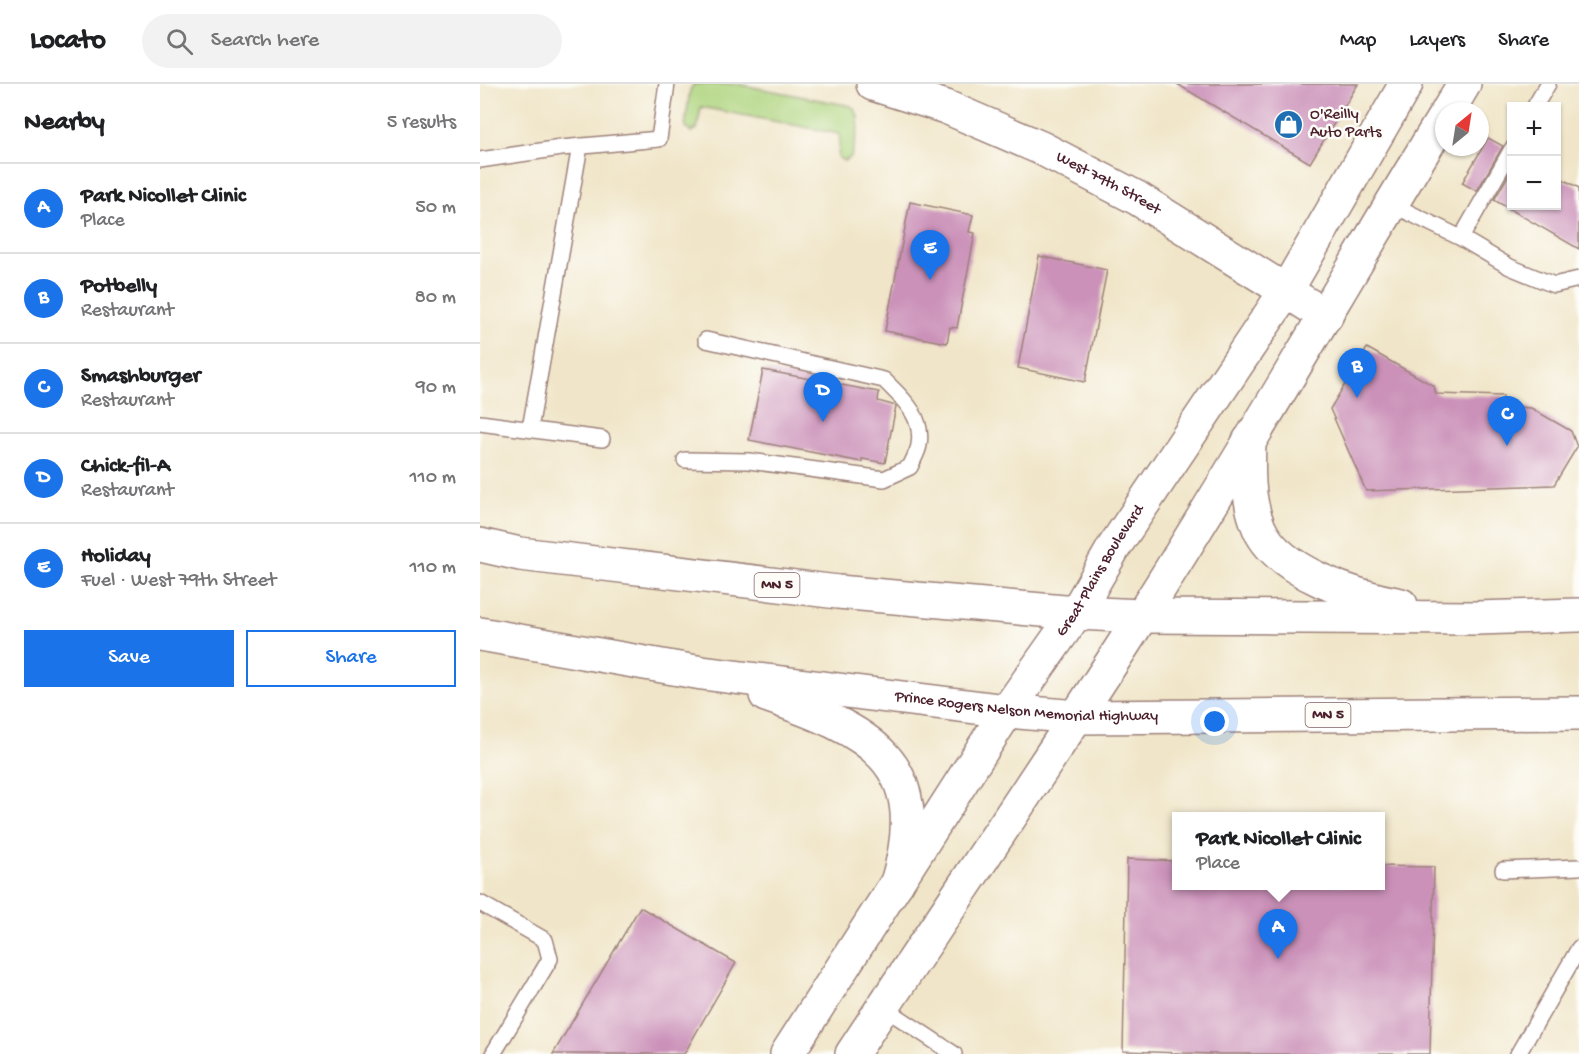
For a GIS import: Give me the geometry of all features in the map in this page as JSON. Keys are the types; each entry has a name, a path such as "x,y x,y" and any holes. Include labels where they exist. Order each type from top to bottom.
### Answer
{"main road":[{"name":"West 79th Street","path":"873,84 946,106 1041,148 1137,198 1326,316"},
{"name":"Great Plains Boulevard","path":"787,1054 1008,711 1076,613 1114,547 1286,291 1406,84"},
{"path":"1453,102 1464,84"},
{"path":"852,1054 1142,616 1326,316 1435,132"},
{"path":"1249,441 1249,491 1259,528 1265,539 1292,564 1310,576 1387,602 1477,618"},
{"name":"MN 5","path":"480,545 520,554 838,592 1076,613 1142,616 1477,618 1579,615"},
{"name":"Prince Rogers Nelson Memorial Highway","path":"480,634 702,673 1008,711 1077,717 1579,713"},
{"path":"702,673 822,715 857,733 876,748 890,764 899,780 905,799 908,823 907,842 897,884"}],"lane":[{"path":"480,160 580,146 659,139 667,84"},
{"path":"1537,102 1548,84"},
{"path":"530,429 580,146"},
{"path":"1461,238 1508,156"},
{"path":"1391,204 1461,238 1510,267 1554,285 1579,279"},
{"path":"685,460 749,461 884,478 910,467 919,444 917,416 884,380 706,340"},
{"path":"480,423 602,439"},
{"path":"1503,870 1579,867"},
{"path":"480,903 545,940 550,959 494,1054"},
{"path":"1518,1054 1579,948"},
{"path":"883,1008 954,1054"}],"green space":[{"path":"694,84 737,84 851,106 858,116 858,123 851,157 844,161 838,157 840,134 701,107 697,129 691,132 685,127 690,90"}],"building":[{"name":"O'Reilly Auto Parts","path":"1177,84 1358,84 1310,163"},
{"path":"1489,139 1503,146 1477,191 1462,183 1478,156 1489,156"},
{"path":"1507,178 1507,207 1494,200"},
{"path":"1561,178 1579,188 1579,249 1511,210 1561,210"},
{"path":"910,202 973,215 969,232 975,233 957,328 950,327 947,343 885,331"},
{"path":"1039,256 1107,270 1085,382 1018,368"},
{"path":"1367,348 1434,386 1436,394 1503,396 1502,406 1531,408 1571,431 1577,447 1554,485 1366,491 1330,409"},
{"path":"763,370 879,392 878,401 896,406 885,463 862,459 862,462 749,440"},
{"path":"1127,859 1172,861 1172,890 1385,890 1385,866 1434,867 1430,1054 1213,1054 1123,1051"},
{"path":"640,907 736,963 684,1054 553,1054"}],"place":[{"name":"O'Reilly Auto Parts","path":"1289,124"},
{"name":"Holiday","path":"930,280"},
{"name":"Potbelly","path":"1357,398"},
{"name":"Chick-fil-A","path":"823,422"},
{"name":"Smashburger","path":"1507,446"},
{"name":"Park Nicollet Clinic","path":"1278,959"}]}
